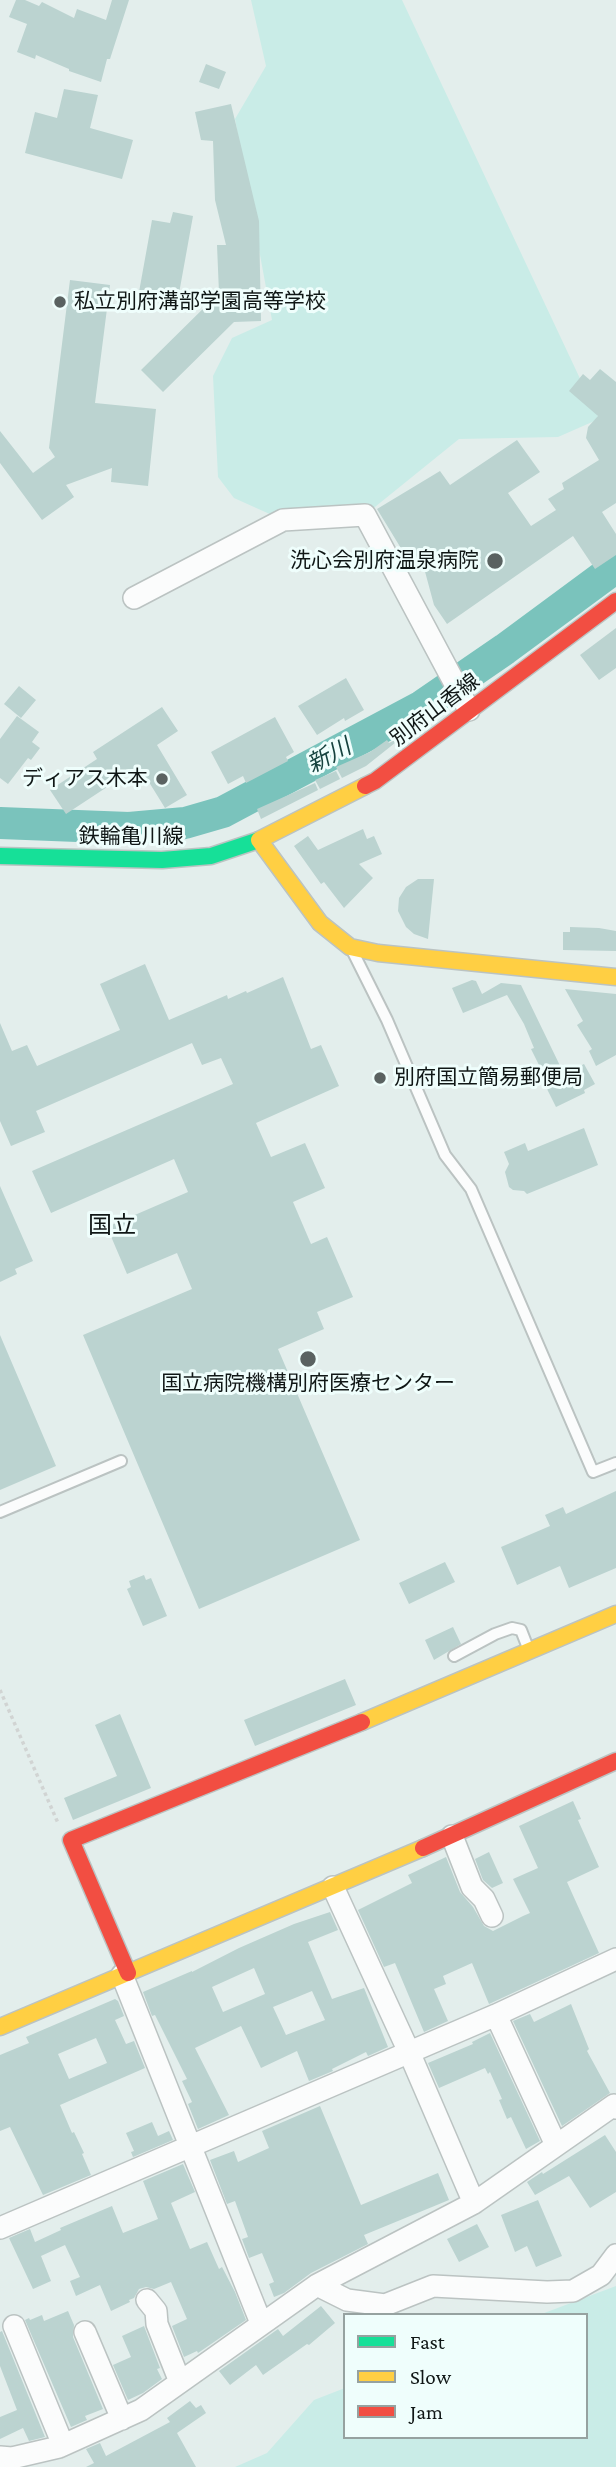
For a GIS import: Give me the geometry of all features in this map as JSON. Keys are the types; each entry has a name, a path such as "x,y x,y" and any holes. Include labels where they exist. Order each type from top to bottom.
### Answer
{"street":[{"path":"134,598 283,520 365,515 469,710"},
{"name":"別府山香線","path":"259,840 375,781 616,601"},
{"path":"259,840 320,923 350,947 378,953 616,977"},
{"name":"鉄輪亀川線","path":"0,856 162,860 211,856 259,840"},
{"path":"261,2323 71,1840 616,1614"},
{"path":"0,2027 452,1836 616,1761"},
{"path":"452,1836 472,1887 484,1899 492,1916"},
{"path":"333,1887 409,2052 474,2203"},
{"path":"0,2228 496,2015 616,1959"},
{"path":"496,2015 556,2145"},
{"path":"0,2457 12,2458 63,2445 141,2410 317,2285 474,2203 614,2105 616,2108"},
{"path":"317,2285 347,2300 385,2305 433,2286 573,2291 601,2275 616,2255"},
{"path":"147,2300 156,2311 157,2324 180,2382"},
{"path":"14,2326 63,2445"},
{"path":"85,2332 122,2419"}],"lane":[{"path":"350,947 387,1020 445,1155 471,1189 593,1472 616,1462"},
{"path":"0,1512 121,1461"},
{"path":"454,1657 495,1634 512,1628 521,1630 528,1651"}],"path":[{"path":"0,1690 63,1837 71,1840"}],"shaded area":[{"path":"251,0 402,0 599,419 558,437 459,439 365,515 283,520 234,498 218,477 213,376 232,338 272,320 235,119 266,66"},
{"path":"616,2286 616,2467 235,2467 267,2453 314,2400 343,2389 343,2439 588,2439 588,2313 544,2313"}],"building":[{"path":"16,0 25,0 39,6 42,2 74,18 77,9 106,20 112,0 129,0 101,82 69,71 36,55 35,59 17,52 27,24 9,17"},
{"path":"206,64 226,72 219,89 199,82"},
{"path":"64,89 98,95 90,128 133,140 122,179 25,153 35,112 57,118"},
{"path":"231,104 259,221 261,321 234,322 163,392 141,370 219,293 217,245 226,245 215,200 213,141 201,140 195,112"},
{"path":"173,212 193,216 178,299 139,292 152,220 170,223"},
{"path":"70,280 110,285 95,403 156,409 148,486 111,482 112,468 66,485 74,497 42,520 0,463 0,431 33,473 55,457 49,448"},
{"path":"600,369 616,382 616,503 602,512 616,534 616,555 595,569 573,536 447,624 434,605 420,553 410,563 377,509 440,471 450,485 517,440 540,472 508,493 531,526 556,510 548,499 564,489 562,483 599,460 586,438 588,427 598,416 569,391 583,374 590,380"},
{"path":"616,628 616,668 599,680 580,655"},
{"path":"346,678 364,710 345,721 344,718 317,735 298,706"},
{"path":"19,686 36,700 21,718 4,704"},
{"path":"162,707 178,731 157,745 187,795 165,808 139,766 66,814 50,790 97,759 93,752"},
{"path":"17,716 39,732 32,742 40,748 31,760 28,758 8,784 0,778 0,739"},
{"path":"275,717 294,752 286,757 288,761 246,783 243,776 228,784 211,752"},
{"path":"405,735 366,766 342,778 336,767 370,752 387,740 389,743"},
{"path":"336,771 340,779 320,789 315,780"},
{"path":"315,783 318,790 261,819 257,809"},
{"path":"363,829 367,839 374,836 382,854 359,864 373,878 344,908 324,882 321,884 294,846 308,836 318,850"},
{"path":"418,879 434,879 428,939 414,934 406,927 398,911 399,898 406,887"},
{"path":"570,927 616,931 616,951 563,950 563,932 570,932"},
{"path":"145,964 169,1020 227,995 228,999 246,991 247,993 283,977 311,1049 321,1045 339,1086 256,1123 271,1157 305,1143 325,1188 293,1202 311,1244 327,1237 353,1297 317,1312 324,1329 278,1349 360,1540 199,1609 83,1335 192,1289 177,1253 127,1274 107,1227 188,1192 174,1159 51,1213 32,1171 233,1084 221,1058 202,1065 192,1043 36,1111 45,1132 11,1146 0,1121 0,1023 12,1051 27,1045 37,1066 120,1030 100,984"},
{"path":"476,981 482,994 501,983 521,985 564,1074 584,1064 595,1084 584,1090 585,1093 556,1107 536,1067 539,1065 524,1024 507,995 463,1013 452,988"},
{"path":"565,989 616,994 616,1055 596,1066 589,1051 592,1049 577,1025 583,1021"},
{"path":"584,1128 598,1165 527,1194 509,1187 505,1172 509,1164 504,1152 525,1143 528,1151"},
{"path":"0,1186 33,1261 15,1269 17,1274 0,1282"},
{"path":"0,1335 56,1466 0,1490"},
{"path":"616,1491 616,1568 569,1588 560,1566 517,1585 501,1547 550,1526 545,1515 563,1507 566,1514"},
{"path":"445,1562 455,1582 409,1604 399,1583"},
{"path":"144,1575 146,1580 151,1578 167,1616 143,1626 127,1589 131,1587 129,1581"},
{"path":"453,1627 461,1644 434,1660 425,1640"},
{"path":"345,1679 356,1705 255,1746 244,1720"},
{"path":"120,1714 151,1788 73,1820 64,1798 117,1776 95,1725"},
{"path":"573,1801 581,1819 578,1820 599,1867 567,1882 599,1953 489,2004 472,1963 443,1976 446,1984 434,1989 448,2021 424,2032 395,1963 384,1967 358,1910 412,1883 408,1875 446,1857 460,1892 484,1926 493,1931 530,1913 513,1879 538,1868 519,1826"},
{"path":"489,1852 503,1883 492,1888 483,1880 475,1859"},
{"path":"330,1912 338,1930 308,1942 332,1999 364,1988 388,2047 368,2056 366,2052 309,2081 297,2051 261,2068 241,2026 195,2048 229,2115 198,2129 188,2104 192,2102 182,2081 187,2079 155,2015 152,2016 143,1992 294,1924","holes":["254,1968 265,1994 223,2012 212,1987","312,1991 325,2020 286,2035 273,2007"]},
{"path":"115,1999 124,2016 115,2020 126,2044 134,2041 145,2068 60,2105 84,2153 82,2154 91,2175 43,2195 10,2127 0,2131 0,2055 29,2043 26,2037","holes":["96,2038 107,2063 69,2079 58,2054"]},
{"path":"571,2004 589,2049 587,2051 610,2093 562,2126 513,2021 530,2014 534,2022"},
{"path":"490,2033 540,2141 526,2149 511,2117 507,2119 499,2100 502,2099 490,2072 488,2074 485,2068 439,2088 428,2063 473,2044 472,2042"},
{"path":"320,2106 361,2205 438,2173 449,2200 364,2235 368,2244 311,2273 274,2297 269,2284 274,2282 262,2253 249,2258 242,2239 248,2237 235,2201 227,2204 210,2160 234,2151 238,2162 269,2148 262,2131"},
{"path":"152,2122 158,2136 169,2131 173,2140 133,2157 131,2152 134,2151 126,2133"},
{"path":"605,2135 616,2152 616,2192 590,2208 569,2176 535,2195 527,2182"},
{"path":"183,2164 195,2192 171,2203 190,2249 207,2242 219,2269 222,2267 235,2292 246,2320 198,2353 197,2351 184,2357 172,2326 187,2319 171,2282 154,2289 139,2289 130,2302 111,2311 100,2285 76,2296 70,2281 80,2277 65,2245 41,2256 51,2281 33,2289 9,2238 30,2229 35,2242 112,2206 123,2233 158,2219 143,2181"},
{"path":"538,2200 562,2256 536,2267 527,2246 515,2252 501,2215"},
{"path":"477,2224 489,2247 459,2262 447,2239"},
{"path":"321,2306 335,2323 309,2345 263,2375 256,2365 230,2385 219,2371 278,2329 283,2336"},
{"path":"68,2311 74,2325 73,2337 103,2409 85,2416 87,2420 71,2427 25,2320 42,2315 44,2321"},
{"path":"144,2326 162,2379 128,2400 113,2365 131,2357 122,2336"},
{"path":"2,2331 45,2437 29,2441 23,2428 0,2439 0,2417 17,2410 0,2366"},
{"path":"190,2401 196,2408 201,2405 206,2413 177,2433 196,2467 86,2467 94,2463 86,2449 100,2443 106,2456 170,2422 167,2418"}],"waterway":[{"name":"新川","path":"0,823 129,828 185,823 223,812 422,706 616,567"}],"traffic: fast":[{"path":"0,856 162,860 211,856 259,840"}],"traffic: slow":[{"path":"365,786 259,840 320,923 350,947 378,953 616,977"},
{"path":"362,1722 616,1614"},
{"path":"0,2027 423,1848"}],"traffic: jam":[{"path":"365,786 616,601"},
{"path":"128,1973 71,1840 362,1722"},
{"path":"423,1848 616,1761"}],"place":[{"name":"私立別府溝部学園高等学校","path":"60,302"},
{"name":"洗心会別府温泉病院","path":"495,561"},
{"name":"ディアス木本","path":"162,779"},
{"name":"別府国立簡易郵便局","path":"380,1078"},
{"name":"国立病院機構別府医療センター","path":"308,1359"}],"district":[{"name":"国立","path":"112,1226"}]}
